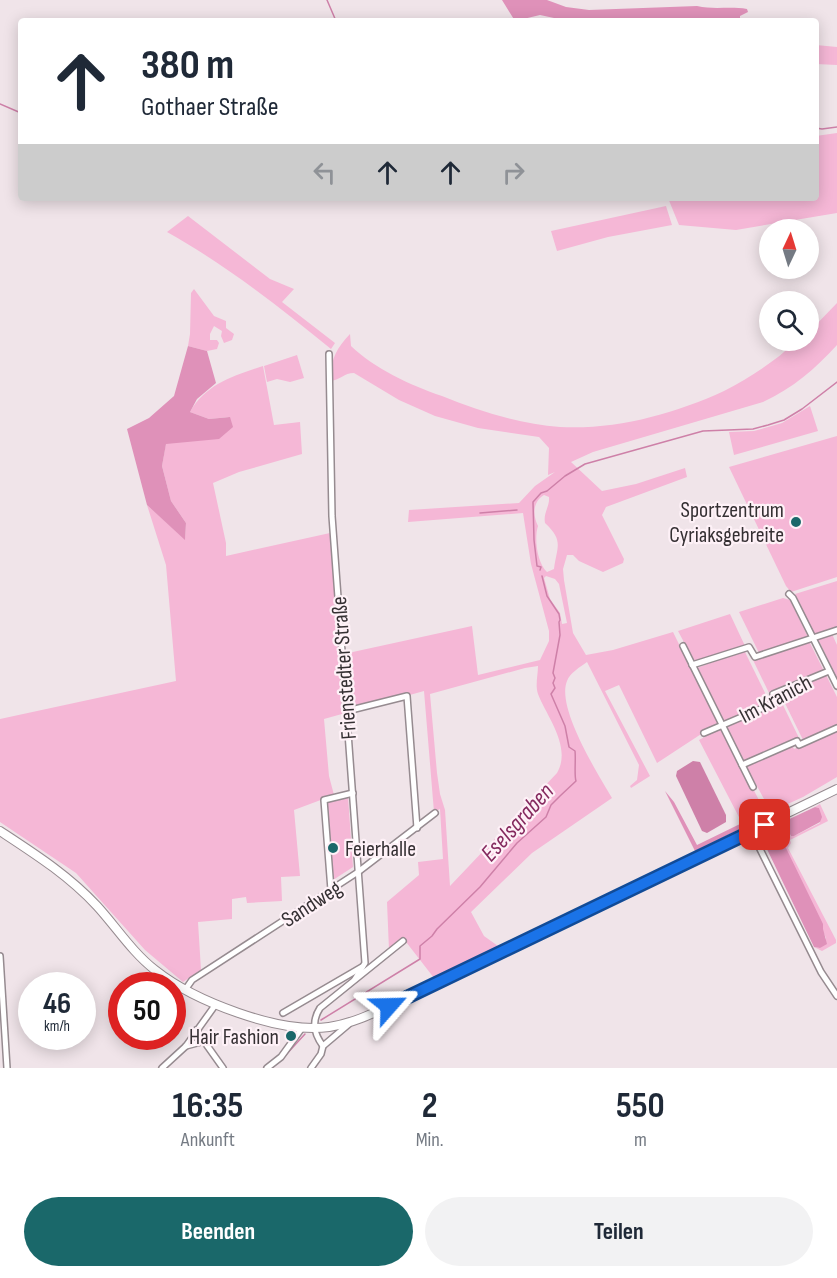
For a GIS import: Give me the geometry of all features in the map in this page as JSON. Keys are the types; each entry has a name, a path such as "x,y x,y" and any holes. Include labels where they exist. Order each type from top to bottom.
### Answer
{"main road":[{"path":"186,990 216,1004 271,1023 314,1028 352,1022 417,993 837,789"},
{"path":"0,831 53,866 98,907 129,947 157,972"}],"street":[{"name":"Frienstedter Straße","path":"329,354 332,516 365,965"},
{"path":"789,594 837,686"},
{"path":"692,665 749,647 755,657 837,630"},
{"path":"683,646 753,787"},
{"name":"Im Kranich","path":"721,725 777,702 773,694 830,671"},
{"path":"346,711 406,696 417,828"},
{"path":"704,733 721,725"},
{"path":"742,765 797,741 799,745 837,728"},
{"path":"331,890 324,800 353,793"},
{"name":"Sandweg","path":"186,989 192,980 358,872 435,813"},
{"path":"752,831 822,972 837,996"},
{"path":"323,1046 314,1034 315,1019 320,1008 403,941"},
{"path":"0,956 7,1068"},
{"path":"355,979 365,965"},
{"path":"283,1013 365,965"},
{"path":"186,1046 216,1004"},
{"path":"312,1068 323,1046 352,1022"},
{"path":"267,1068 281,1057 302,1028"},
{"path":"196,1030 223,1068"},
{"path":"186,1046 205,1041"},
{"path":"162,1068 182,1050"}],"shaded area":[{"path":"502,0 547,0 566,7 589,10 697,6 741,8 747,9 748,12 740,18 554,18 540,15 513,18"},
{"path":"819,45 837,47 837,65 819,64"},
{"path":"837,133 837,213 801,219 759,219 759,226 736,230 679,225 669,201 819,201 819,136"},
{"path":"666,206 672,225 608,237 557,251 551,231"},
{"path":"188,216 270,279 294,289 282,302 335,343 331,349 231,272 167,232"},
{"path":"194,289 214,316 226,321 226,328 234,334 232,340 224,343 221,336 222,331 214,326 210,340 217,340 219,343 217,349 207,351 188,346 191,293"},
{"path":"837,303 837,345 812,370 784,391 763,402 593,452 571,462 602,491 636,484 685,468 687,477 606,507 602,515 624,559 623,563 603,572 579,561 573,555 567,555 563,569 564,580 573,633 586,655 613,650 673,632 718,723 657,763 619,685 605,691 650,776 631,788 630,786 637,780 639,765 587,662 568,678 565,693 573,724 612,798 532,853 471,912 484,936 498,946 434,978 403,938 389,950 387,902 419,875 418,862 443,859 440,809 434,812 424,691 324,719 329,776 334,795 294,810 300,876 281,877 282,901 247,903 246,897 232,899 232,919 198,922 201,970 186,980 186,972 171,972 145,950 76,873 0,822 0,719 176,681 166,565 147,505 185,539 186,523 171,501 162,466 166,443 188,441 229,417 209,419 190,412 204,394 221,382 263,366 274,425 300,422 302,454 239,472 213,483 226,543 226,556 330,533 339,655 472,626 478,675 540,660 549,641 549,631 531,564 523,513 408,522 409,510 519,503 535,486 555,472 548,475 549,448 539,437 478,428 435,416 399,400 354,373 331,381 333,361 338,350 350,334 351,346 394,376 470,407 530,423 560,427 602,426 644,419 705,399 745,380 785,351 819,351 819,322","holes":["544,495 549,497 545,523 555,535 558,544 554,569 547,572 537,550 538,526 535,514 537,501","546,576 555,579 559,584 567,623 562,624 560,613 550,599 544,578","538,666 537,691 557,732 562,753 561,763 557,773 450,886 445,810 437,773 430,694"]},
{"path":"188,346 207,351 216,383 197,399 190,412 209,419 230,417 233,427 219,439 166,444 162,466 171,501 186,523 185,540 147,505 127,429 149,418 174,396"},
{"path":"297,355 304,378 290,382 277,379 267,382 264,366"},
{"path":"810,406 818,431 734,455 729,432 754,431 782,423"},
{"name":"Sportzentrum Cyriaksgebreite","path":"837,436 837,577 791,592 786,586 729,467"},
{"path":"837,581 837,627 815,635 795,594"},
{"path":"783,598 790,600 808,637 759,653 739,612"},
{"path":"730,614 745,646 695,663 678,631"},
{"path":"832,634 837,645 837,678 818,639"},
{"path":"809,641 824,671 769,693 753,660"},
{"path":"744,650 770,703 723,721 697,668"},
{"path":"826,675 837,697 837,725 803,740 780,693"},
{"path":"782,703 799,738 744,761 727,727 728,724"},
{"path":"721,728 760,802 764,799 746,766 792,745 794,749 837,730 837,777 803,797 746,823 741,821 699,740"},
{"path":"693,761 700,762 726,815 726,822 707,833 702,831 676,776 677,771"},
{"path":"665,791 674,802 697,845 740,824 742,828 695,851"},
{"path":"348,797 353,867 333,880 326,802"},
{"path":"820,804 828,821 790,840 788,848 836,940 836,943 822,951 814,947 820,948 826,938 780,841 773,837 765,841 767,832 783,822 791,836 820,823 819,808 815,807"},
{"path":"815,807 819,808 822,817 820,822 791,836 783,822"},
{"path":"773,837 782,842 786,848 823,924 827,944 820,948 814,947 765,845 765,841"}],"waterway":[{"path":"327,0 335,18"},
{"path":"0,104 18,112"},
{"path":"819,128 837,127"},
{"name":"Eselsgraben","path":"540,570 541,567 537,566 534,540 533,502 541,493 547,491 565,476 585,464 703,431 753,429 784,420 837,382"},
{"path":"480,513 517,510"},
{"name":"Eselsgraben","path":"321,1020 420,959 420,946 480,887 517,843 546,817 551,805 576,781 575,751 569,747 565,726 551,694 555,688 553,673 560,635 560,620 559,614 547,596 542,576"},
{"name":"Eselsgraben","path":"283,1058 305,1034"}],"place":[{"name":"Sportzentrum Cyriaksgebreite","path":"796,522"},
{"name":"Feierhalle","path":"333,848"},
{"name":"Hair Fashion","path":"291,1036"}],"route":[{"path":"389,1006 765,825"}]}
